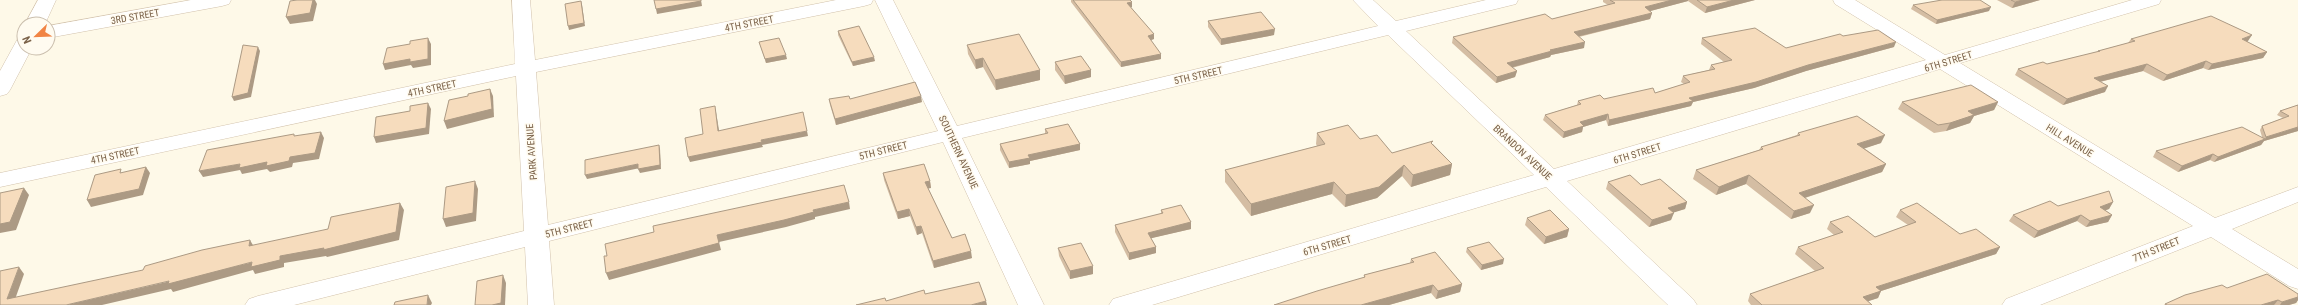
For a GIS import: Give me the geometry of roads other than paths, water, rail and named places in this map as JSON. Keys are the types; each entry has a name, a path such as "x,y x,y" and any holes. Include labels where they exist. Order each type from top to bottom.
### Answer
{"street":[{"path":"38,16 47,0"},
{"name":"3RD STREET","path":"56,31 222,0"},
{"name":"PARK AVENUE","path":"521,0 541,305"},
{"name":"4TH STREET","path":"0,180 526,68 864,0"},
{"name":"SOUTHERN AVENUE","path":"884,0 950,134 1031,305"},
{"name":"BRANDON AVENUE","path":"1362,0 1684,305"},
{"name":"5TH STREET","path":"258,305 950,134 1509,0"},
{"name":"HILL AVENUE","path":"1842,0 2298,280"},
{"name":"6TH STREET","path":"1122,305 2152,0"},
{"path":"0,90 18,56"},
{"name":"7TH STREET","path":"2014,305 2298,194"}]}
